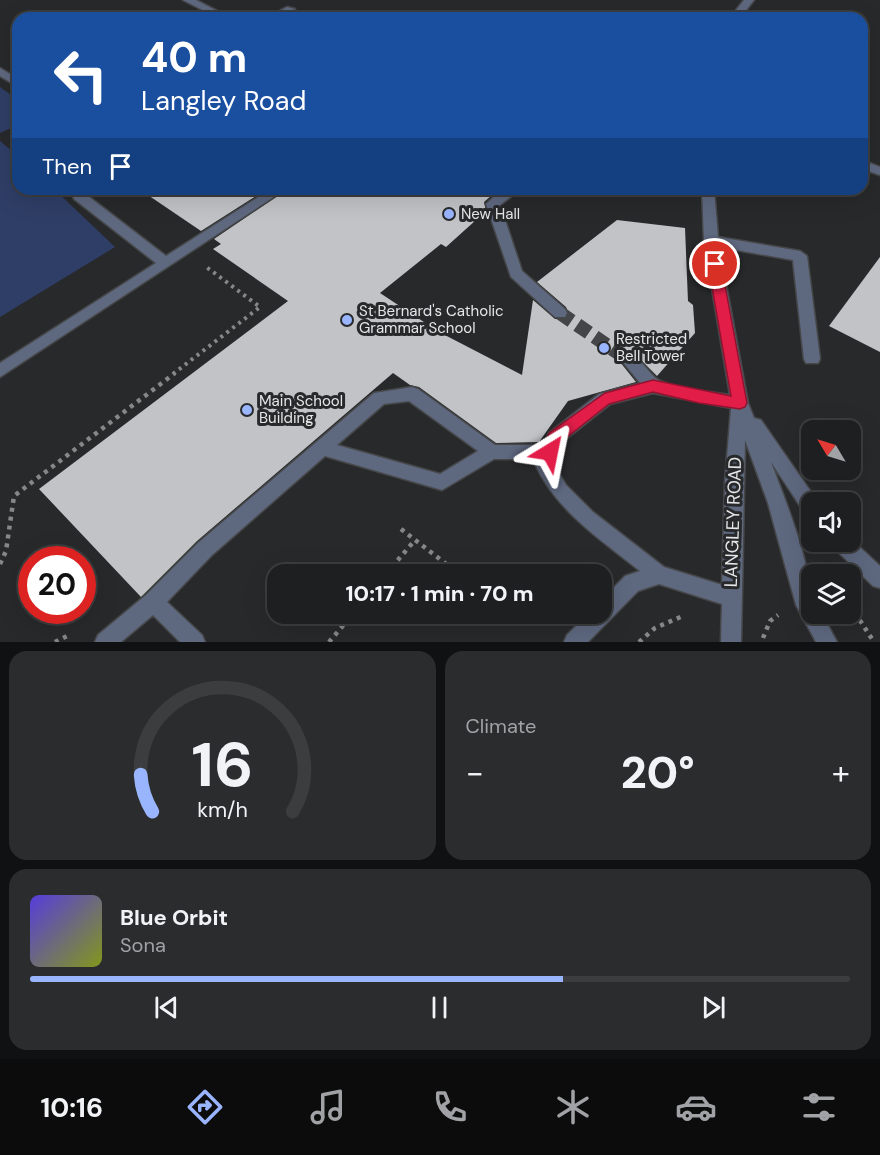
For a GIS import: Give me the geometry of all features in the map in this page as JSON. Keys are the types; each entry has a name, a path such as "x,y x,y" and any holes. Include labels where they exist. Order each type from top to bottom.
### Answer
{"street":[{"path":"188,0 213,12"},
{"path":"740,12 749,0"},
{"path":"284,12 290,9"},
{"path":"79,195 166,263"},
{"path":"0,371 271,195"},
{"path":"502,195 493,204 516,273 560,313"},
{"name":"LANGLEY ROAD","path":"708,195 711,241 740,403 780,513 806,605 827,642"},
{"path":"711,241 800,256 812,359"},
{"path":"630,361 653,386"},
{"path":"730,597 659,574 609,537 560,491 545,466 555,438 605,399 653,386 699,397 740,403"},
{"path":"105,642 153,602 205,549 380,398 412,394 492,452"},
{"name":"LANGLEY ROAD","path":"740,403 801,493"},
{"name":"LANGLEY ROAD","path":"731,642 730,597 740,403"},
{"path":"321,448 442,482 492,452 550,452"},
{"path":"852,552 880,579"},
{"path":"574,642 632,583 659,574"},
{"path":"153,602 195,642"}],"path":[{"path":"0,564 6,551 14,496 260,307 185,251"},
{"path":"401,529 446,564"},
{"path":"395,564 415,540"},
{"path":"639,642 661,625 730,597"},
{"path":"861,622 874,642"},
{"path":"329,642 344,624"},
{"path":"55,642 69,635"}],"shaded area":[{"path":"0,87 12,96 12,128 0,133"},
{"path":"0,141 12,151 12,195 60,195 115,247 0,317"}],"building":[{"path":"148,195 258,195 201,231"},
{"name":"Main School Building","path":"279,195 492,195 484,202 486,211 446,247 441,244 380,293 439,332 522,375 533,300 555,319 565,319 569,314 566,307 537,282 617,220 685,228 688,301 693,305 695,333 657,376 639,358 624,355 620,362 636,382 568,401 539,442 496,443 419,387 410,385 393,373 197,541 141,597 96,549 96,546 93,546 39,489 288,301 213,249 221,244 214,239"},
{"path":"880,257 880,352 829,326"}],"tunnel":[{"path":"560,313 630,361"}],"place":[{"name":"New Hall","path":"449,214"},
{"name":"St Bernard's Catholic Grammar School","path":"347,320"},
{"name":"Restricted Bell Tower","path":"604,348"},
{"name":"Main School Building","path":"247,410"}],"route":[{"path":"550,452 555,438 605,399 653,386 699,397 740,403 715,264"}]}
